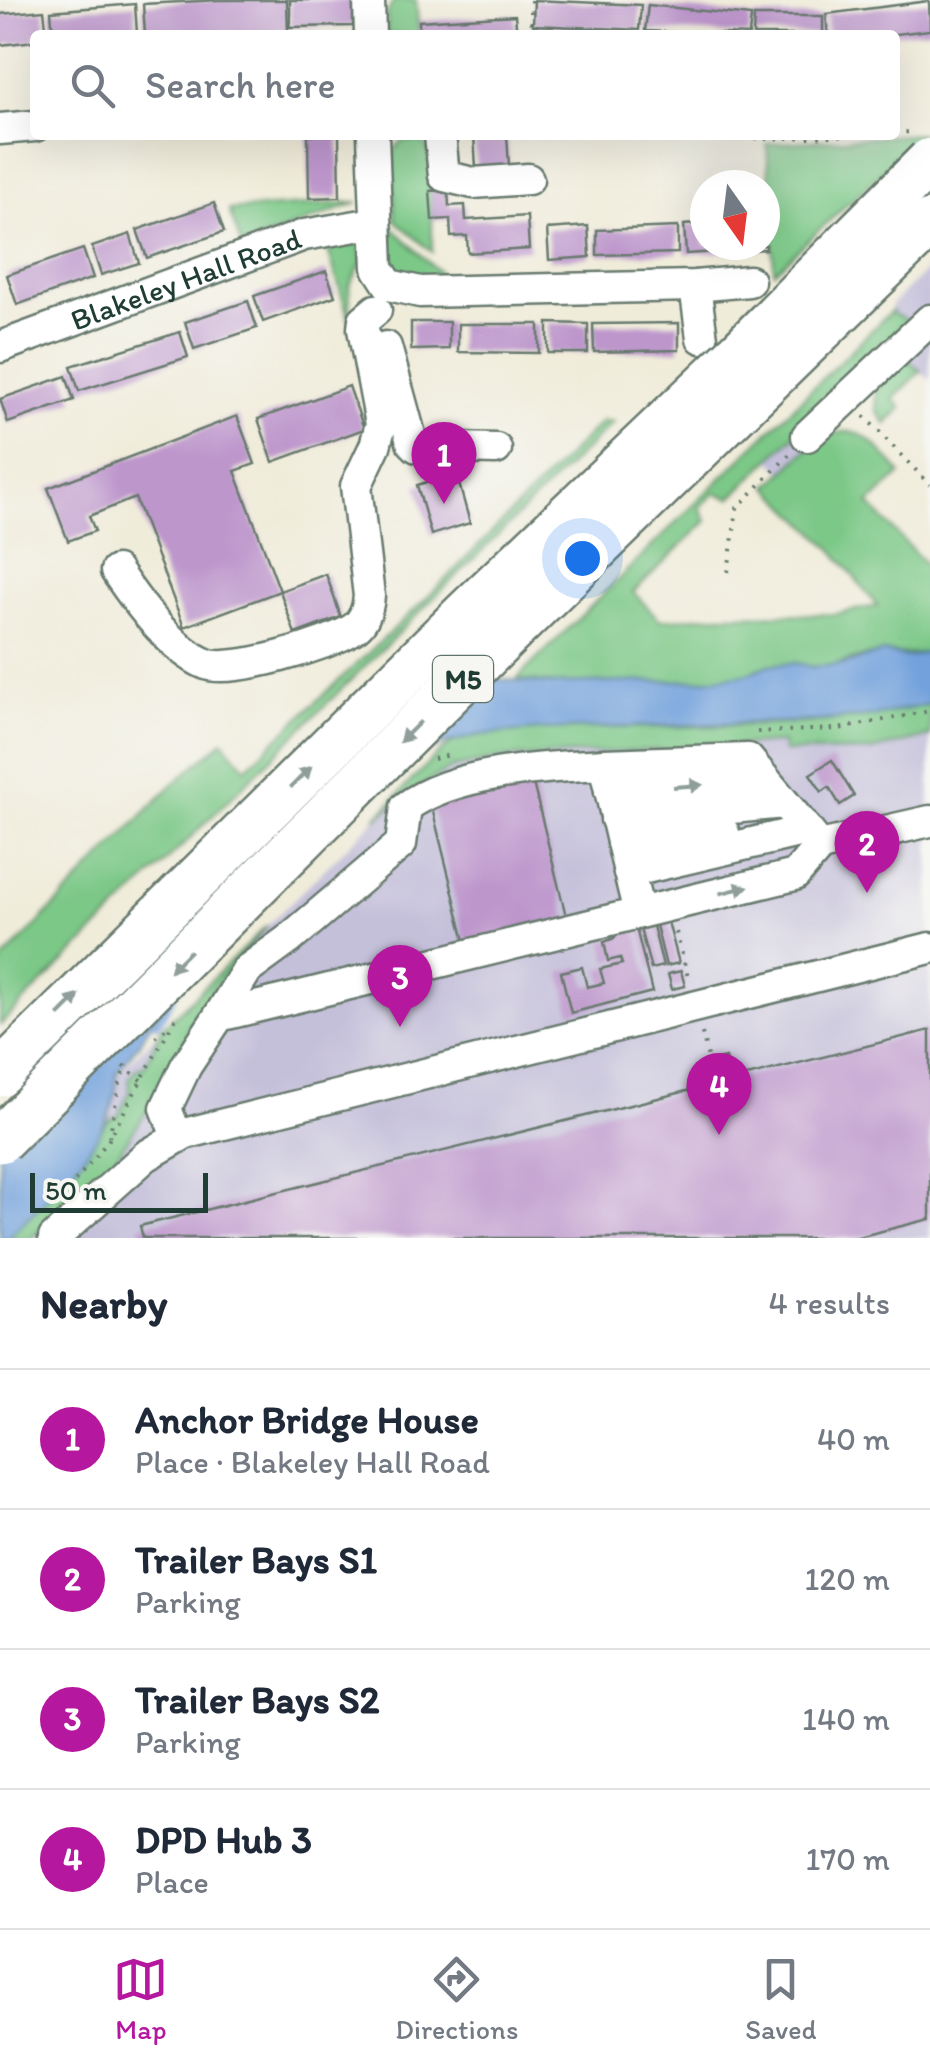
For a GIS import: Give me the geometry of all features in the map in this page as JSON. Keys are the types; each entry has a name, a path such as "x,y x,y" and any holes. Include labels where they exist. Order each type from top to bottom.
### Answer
{"highway":[{"name":"M5","path":"0,1074 465,614 741,351 930,161"},
{"name":"M5","path":"0,1140 930,223"}],"street":[{"path":"369,0 370,30"},
{"path":"0,128 30,126"},
{"path":"374,140 378,268 388,285 420,292 696,286 749,281"},
{"path":"440,140 444,176 473,183 528,179"},
{"path":"490,628 930,198"},
{"name":"Blakeley Hall Road","path":"0,347 304,235 374,223"},
{"path":"384,278 375,298 376,310 412,442 417,447 496,449"},
{"path":"696,286 702,338"},
{"path":"116,570 182,650 206,664 223,668 274,658 356,628 368,610 369,596 356,486 382,424 363,329 364,320 376,310"},
{"path":"807,436 930,320"},
{"path":"177,1137 166,1108 186,1066 247,970 400,844 406,807 426,792 532,767 622,842 795,876 796,817 748,759 622,842 219,1016"},
{"path":"622,842 796,817"},
{"path":"622,842 796,817 930,820"},
{"path":"54,1238 146,1156 177,1137 930,948"}],"path":[{"path":"531,0 531,30"},
{"path":"847,398 930,485"},
{"path":"728,572 736,508 807,436"},
{"path":"746,732 838,729 930,711"},
{"path":"430,760 464,751"},
{"path":"73,1183 108,1141 181,1007"},
{"path":"700,1024 709,1062"},
{"path":"108,1141 120,1093 120,1076 129,1063"}],"shaded area":[{"path":"930,267 930,380 906,358 784,473 756,444 892,310 892,304"},
{"path":"930,682 930,1238 0,1238 0,1189 492,704"}],"green space":[{"path":"394,0 416,0 419,30 387,30 387,14"},
{"path":"923,134 774,272 773,260 780,260 780,170 768,170 767,144 900,140 900,135"},
{"path":"420,140 428,147 432,172 432,252 395,220 392,152 402,141"},
{"path":"358,202 242,247 229,210"},
{"path":"389,224 445,278 422,281 400,274 390,256"},
{"path":"354,241 361,246 363,260 349,287 351,325 328,250"},
{"path":"892,310 908,321 731,498 715,493 700,507 707,521 633,592 660,620 718,615 836,614 877,606 834,551 768,486 814,445 840,432 854,432 868,439 901,474 869,504 930,569 930,651 876,654 826,666 777,664 742,675 659,684 569,684 517,679"},
{"path":"906,358 921,371 893,399 902,408 886,424 877,411 875,387"},
{"path":"602,421 613,422 0,1025 0,963 172,785 223,741 246,768 429,596"},
{"path":"930,704 930,736 871,751 784,752 782,743 501,758 449,769 375,819 442,751 464,738 482,734 811,722"},
{"path":"267,926 214,988 147,1111 105,1173 31,1238 7,1238 62,1181 106,1124 118,1116 130,1092 129,1079 138,1067 144,1067 162,1028"}],"water":[{"path":"930,651 930,704 875,716 816,721 480,735 444,744 390,769 173,987 116,1073 115,1095 95,1141 41,1205 7,1238 0,1238 0,1141 145,968 175,897 272,791 471,676 550,684 701,680 746,674 769,665 796,663 813,667 844,664 883,652 908,657"}],"building":[{"path":"287,0 288,30 145,30 143,4"},
{"path":"290,0 353,0 353,26 290,27"},
{"path":"534,0 641,5 639,30 533,25"},
{"path":"929,1 930,30 900,33 900,30 828,30 826,14"},
{"path":"135,4 137,30 53,30 51,11"},
{"path":"648,5 751,16 750,30 645,30"},
{"path":"44,10 46,30 30,30 30,42 0,45 0,14"},
{"path":"515,15 516,30 419,30 419,21"},
{"path":"754,16 823,16 823,30 753,30"},
{"path":"308,140 339,140 340,197 309,198"},
{"path":"474,140 507,140 509,166 476,168"},
{"path":"448,190 449,206 465,205 466,220 527,216 529,249 468,253 467,236 451,237 450,219 432,220 430,191"},
{"path":"214,203 224,232 147,258 137,230"},
{"path":"690,224 690,254 686,254 684,225"},
{"path":"588,226 590,257 549,260 547,229"},
{"path":"678,227 678,253 597,255 597,230"},
{"path":"130,234 139,263 101,275 92,247"},
{"path":"83,249 93,278 17,305 7,275"},
{"path":"326,271 335,296 263,322 254,296"},
{"path":"248,301 257,328 194,349 185,322"},
{"path":"411,322 449,322 449,349 411,350"},
{"path":"548,323 588,324 588,353 548,353"},
{"path":"679,323 679,350 594,352 593,324"},
{"path":"458,324 539,324 539,353 458,352"},
{"path":"180,332 188,357 79,391 71,366"},
{"path":"66,376 74,400 8,423 0,399"},
{"path":"349,386 364,429 273,462 258,419"},
{"path":"237,416 255,464 235,471 280,591 184,627 135,498 89,516 95,531 68,541 48,488"},
{"path":"456,473 470,523 431,535 417,485"},
{"path":"326,574 341,617 295,634 280,591"},
{"path":"832,760 854,796 840,805 829,787 822,792 810,774"},
{"path":"532,779 567,920 466,945 431,804"},
{"path":"668,922 679,963 666,966 656,925"},
{"path":"653,926 663,966 651,969 640,929"},
{"path":"636,928 652,992 571,1013 561,972 582,967 587,987 604,983 600,969 622,964 620,958 608,961 604,942 615,938 614,933"},
{"path":"681,971 685,986 672,989 668,974"},
{"path":"930,1030 930,1219 854,1238 143,1238 140,1226 711,1085 705,1063 725,1058 731,1080"}],"waterway":[{"path":"157,1023 172,997"}],"place":[{"name":"Anchor Bridge House","path":"444,504"},
{"name":"Trailer Bays S1","path":"867,893"},
{"name":"Trailer Bays S2","path":"400,1027"},
{"name":"DPD Hub 3","path":"719,1135"}]}
